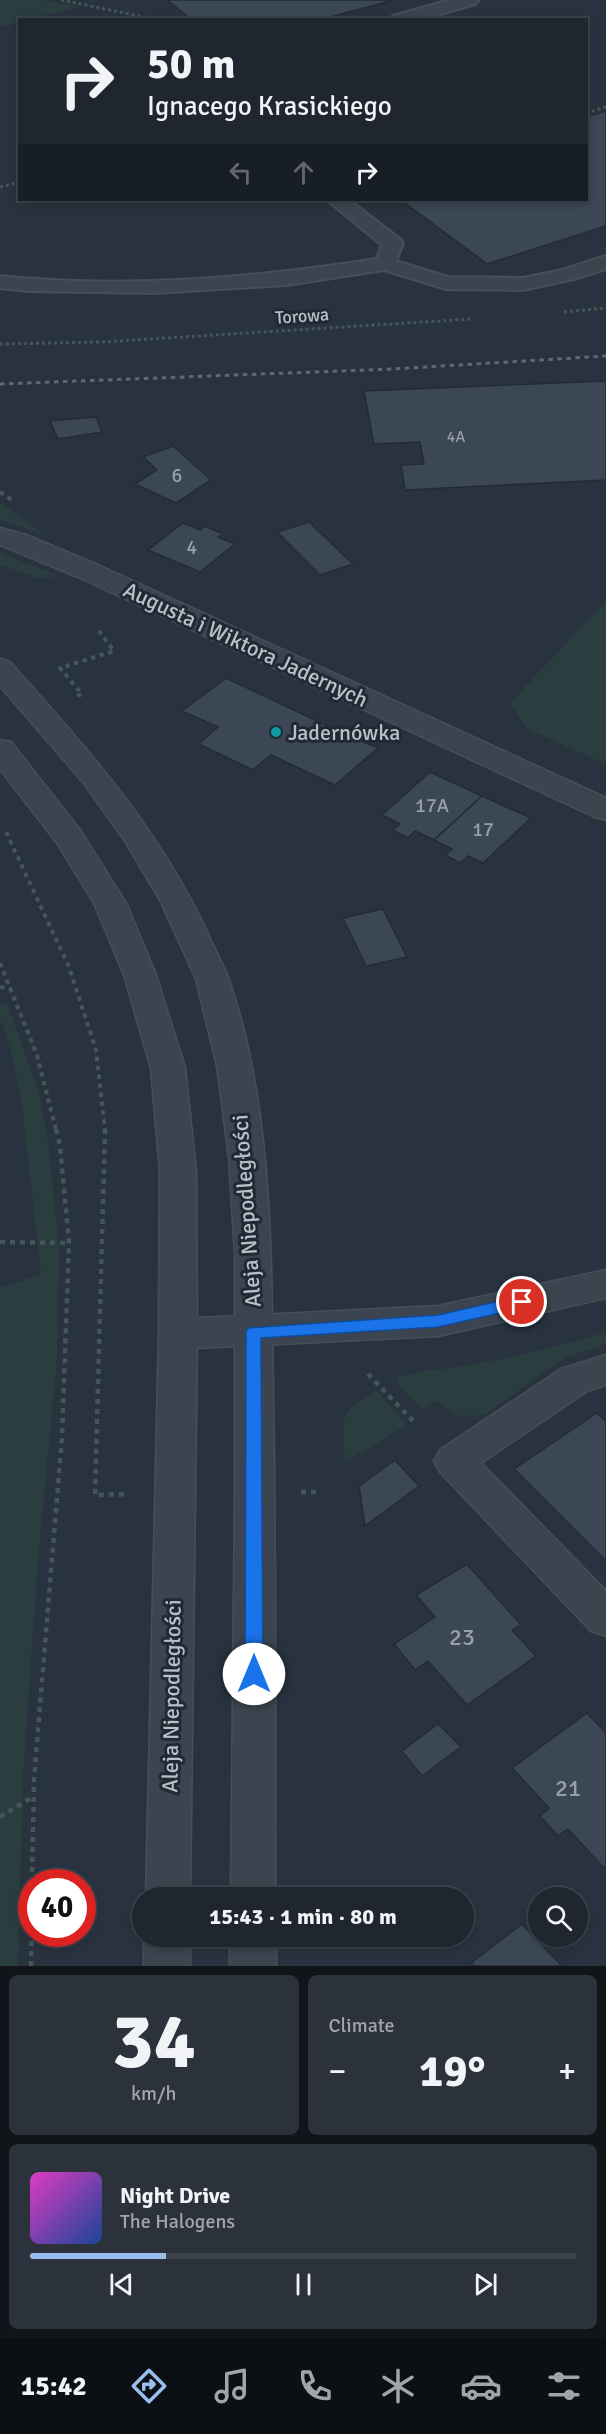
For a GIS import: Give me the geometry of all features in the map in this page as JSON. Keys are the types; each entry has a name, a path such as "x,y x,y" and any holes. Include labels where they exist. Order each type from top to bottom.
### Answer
{"street":[{"name":"Augusta i Wiktora Jadernych","path":"8,538 88,572 606,810"},
{"name":"Aleja Niepodległości","path":"0,668 93,774 138,836 176,900 212,980 234,1066 247,1157 253,1254 255,1505 253,1887"},
{"name":"Aleja Niepodległości","path":"0,749 69,837 104,893 140,975 168,1068 178,1171 178,1334 168,1887"},
{"path":"178,1334 438,1321 606,1284"},
{"path":"606,1370 574,1380 454,1461 606,1618"},
{"path":"167,1947 167,1966"},
{"path":"253,1947 254,1966"}],"lane":[{"path":"406,18 470,0"},
{"path":"338,201 393,243 385,264"},
{"path":"0,282 28,285 154,287 286,279 385,264 446,282 511,284 567,276 606,262"}],"path":[{"path":"61,0 149,18"},
{"path":"588,112 606,107"},
{"path":"0,187 18,182"},
{"path":"564,312 606,308"},
{"name":"Torowa","path":"0,344 102,342 473,319"},
{"path":"75,686 60,668 114,651 99,631"},
{"path":"6,832 69,967 96,1050 106,1141 95,1495 136,1494"},
{"path":"0,963 37,1055 60,1146 69,1243 62,1437 34,1796 32,1869"},
{"path":"0,987 12,989"},
{"path":"0,1242 69,1243"},
{"path":"369,1374 415,1423"},
{"path":"0,1817 34,1796"},
{"path":"30,1966 31,1947"}],"green space":[{"path":"0,0 43,0 78,7 35,18 18,18 18,22 0,27"},
{"path":"0,503 47,536 0,520"},
{"path":"0,553 58,576 40,579 0,565"},
{"path":"606,601 606,764 526,728 510,703"},
{"path":"7,1003 39,1093 48,1141 59,1248 57,1359 38,1559 23,1776 21,1869 18,1869 18,1966 0,1966 0,1288 41,1274 22,1104 11,1051 0,1019 0,1005"},
{"path":"606,1332 606,1344 564,1358 484,1415 460,1416 435,1401 422,1409 396,1382 398,1378 415,1373 502,1359"},
{"path":"377,1391 407,1425 345,1462 343,1426 345,1418 354,1405"}],"building":[{"path":"167,0 394,0 326,18 190,18"},
{"path":"606,111 606,226 487,264 402,201 588,201 588,116"},
{"path":"606,381 606,480 405,490 401,465 424,464 420,442 374,444 364,391"},
{"path":"96,417 102,432 58,439 50,421"},
{"path":"173,446 211,480 176,503 135,484 157,470 143,457"},
{"path":"309,522 353,564 320,575 277,532"},
{"path":"183,523 200,530 205,526 223,534 218,537 235,544 200,572 148,550"},
{"name":"Jadernówka","path":"226,678 378,748 335,785 271,755 253,770 199,744 218,727 182,711"},
{"path":"430,772 482,796 434,840 415,831 408,838 393,830 400,824 382,815"},
{"path":"482,796 531,818 483,863 468,856 460,863 445,855 452,849 434,840"},
{"path":"383,909 407,957 366,966 343,918"},
{"path":"597,1413 606,1421 606,1561 514,1469"},
{"path":"395,1460 419,1486 365,1526 359,1486"},
{"path":"467,1564 521,1625 512,1630 536,1656 467,1705 428,1661 415,1670 394,1644 435,1617 416,1595"},
{"path":"587,1713 606,1733 606,1866 604,1868 568,1829 558,1836 540,1816 549,1808 512,1768"},
{"path":"438,1724 461,1747 422,1776 402,1751"},
{"path":"522,1924 528,1930 528,1947 544,1947 562,1966 474,1966 471,1963"}],"railway":[{"path":"0,384 393,369 606,356"}],"place":[{"name":"Jadernówka","path":"276,732"}],"route":[{"path":"254,1674 253,1332 438,1321 522,1302"}]}
